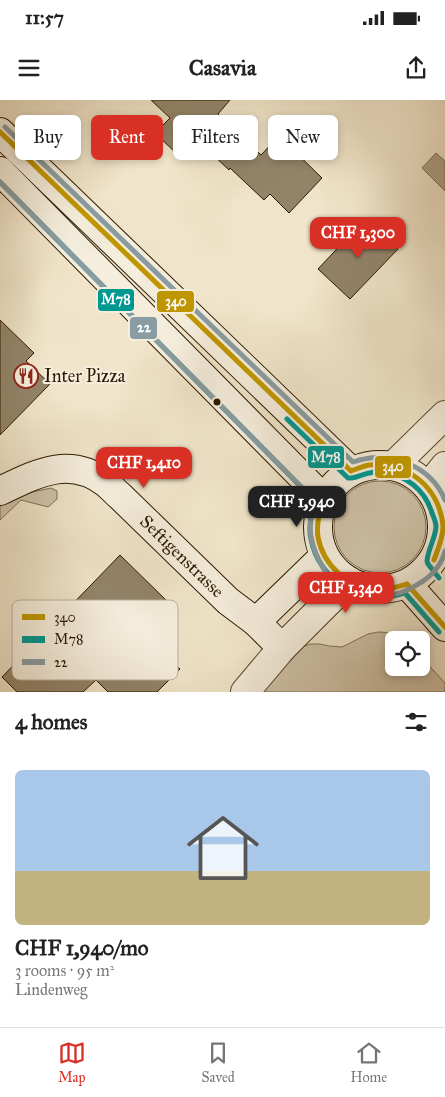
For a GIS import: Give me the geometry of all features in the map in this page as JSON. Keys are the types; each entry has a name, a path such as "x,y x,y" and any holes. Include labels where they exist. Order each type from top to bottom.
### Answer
{"main road":[{"path":"0,132 351,471"},
{"path":"0,171 324,499"},
{"path":"393,466 445,415"},
{"path":"372,465 393,466 413,473 428,487 438,503 443,522 439,567 422,574 407,584 387,590 367,588 349,581 334,571 324,556 318,537 318,518 324,499 335,483 351,471 372,465"},
{"path":"428,487 445,466"},
{"name":"Seftigenstrasse","path":"0,491 46,471 69,468 88,472 106,483 228,601 256,622 282,648"},
{"path":"256,622 324,556"},
{"path":"245,692 282,648 349,581"},
{"path":"407,584 445,627"}],"shaded area":[{"path":"436,153 445,161 445,191 422,168"},
{"path":"380,481 397,485 412,495 422,510 426,527 422,544 412,559 397,569 380,573 363,569 348,559 338,544 334,527 338,510 348,495 363,485"},
{"path":"51,488 57,491 57,499 48,507 21,500 0,520 0,506 28,493"},
{"path":"385,633 385,676 430,676 430,667 445,683 445,692 262,692 301,647 320,644 342,647 368,634"}],"building":[{"path":"151,100 230,100 219,115 173,115 173,150 163,141 163,125 170,118"},
{"path":"268,148 268,160 304,160 322,178 289,213 270,194 264,200 230,168 229,170 218,160 258,160 258,152 261,155"},
{"path":"365,219 398,249 350,299 318,269"},
{"path":"0,320 34,353 26,361 50,384 0,435"},
{"path":"120,555 166,600 76,600"},
{"path":"12,667 12,680 96,680 83,692 17,692 2,677"},
{"path":"96,680 169,680 157,692 108,692"}],"transit line":[{"name":"22","path":"5,127 353,462 380,458 394,459 406,463 419,469 429,477 445,500"},
{"name":"340","path":"0,132 351,471"},
{"name":"M78","path":"0,182 315,501 310,524 311,539 323,568 333,579 359,593 374,597 405,593 439,632"},
{"name":"22","path":"0,182 315,501 310,524 311,538 323,568 337,582 348,589 372,596 397,594 429,577 439,565 445,551"},
{"name":"M78","path":"287,419 348,478 374,472 390,474 399,476 419,490 425,497 436,523 427,561 439,578"},
{"name":"340","path":"351,471 369,465 392,466 412,474 421,481 434,498 442,517 443,531 434,560"},
{"name":"340","path":"324,499 318,522 318,537 325,557 338,573 366,588 385,589 407,584"},
{"name":"340","path":"407,584 445,627"}],"place":[{"name":"Inter Pizza","path":"26,376"}]}
